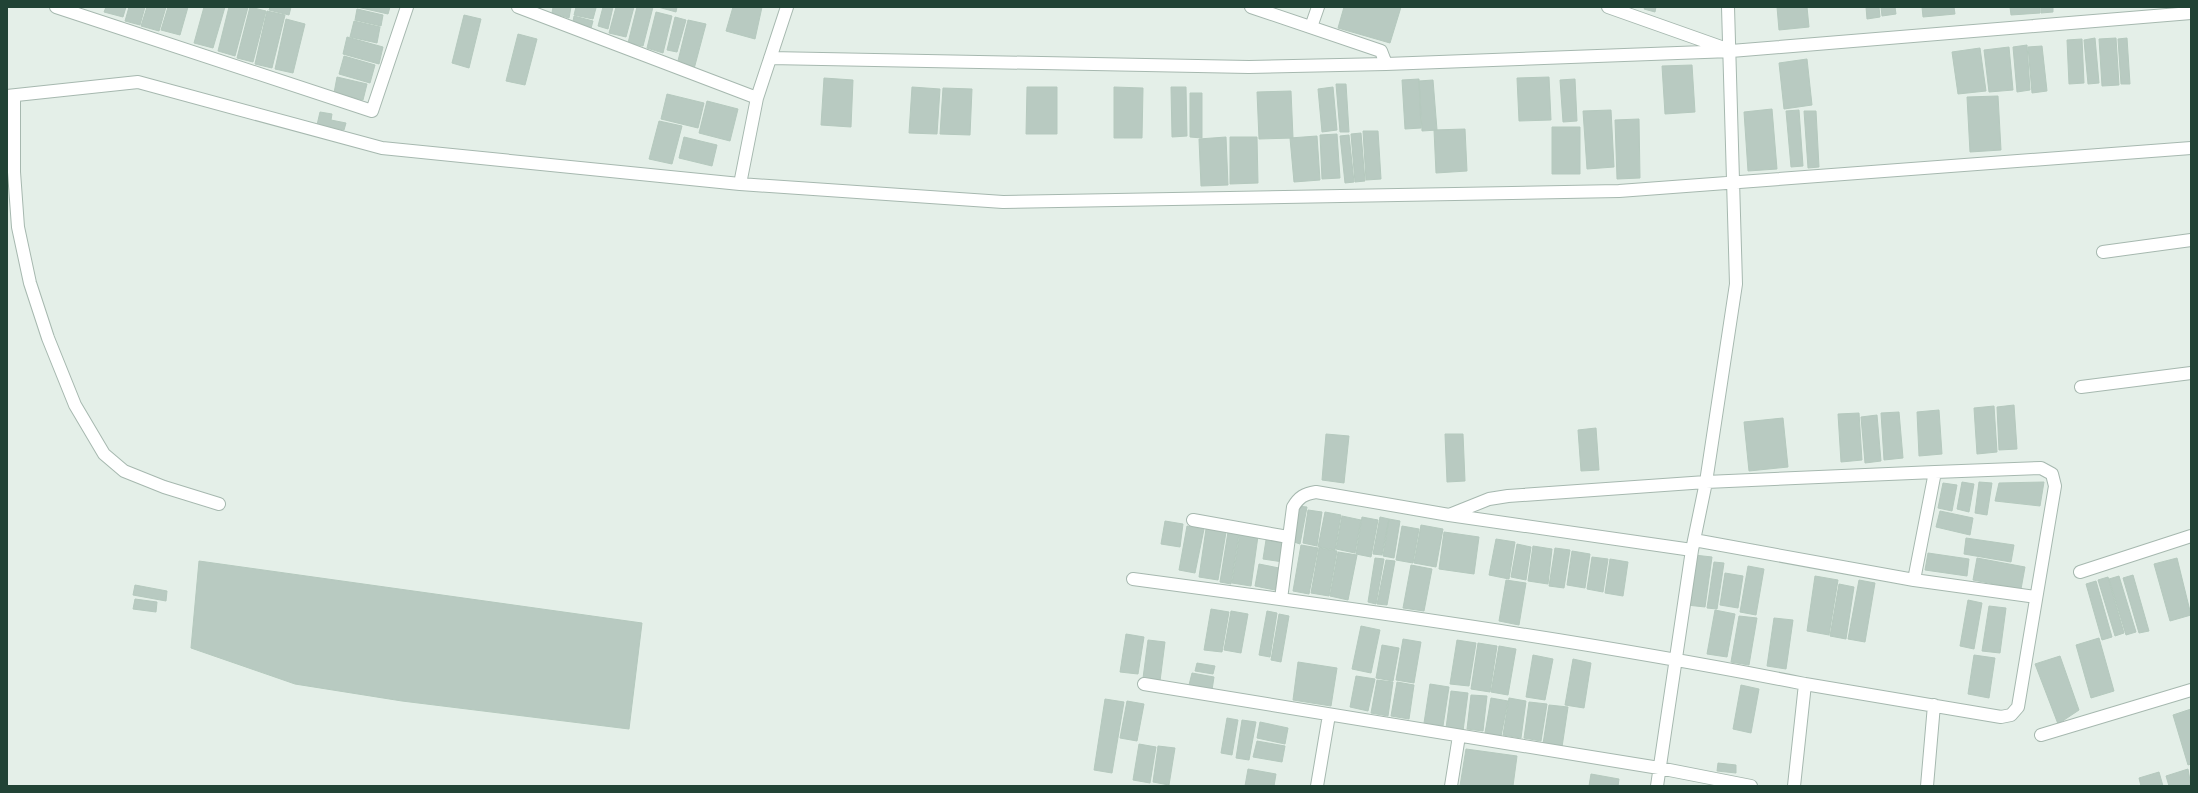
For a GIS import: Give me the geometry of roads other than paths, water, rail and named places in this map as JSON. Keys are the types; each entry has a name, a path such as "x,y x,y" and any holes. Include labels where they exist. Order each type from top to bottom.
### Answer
{"street":[{"path":"56,7 372,111 407,7"},
{"path":"518,7 757,98"},
{"path":"740,184 757,98 787,7"},
{"path":"1251,7 1311,26 1381,51 1386,64"},
{"path":"1311,26 1318,7"},
{"path":"1608,7 1731,51"},
{"path":"1657,786 1693,545 1706,482 1736,284 1735,183 1731,51 1728,7"},
{"path":"770,58 1249,67 1386,64 1731,51 2191,12"},
{"path":"219,504 164,487 124,471 104,454 75,405 48,338 30,283 18,227 10,96 138,82 382,148 740,184 1003,202 1619,191 2191,148"},
{"path":"2103,252 2191,240"},
{"path":"2081,387 2191,373"},
{"path":"1133,579 1281,599 1676,658 1805,684 2001,717 2011,715 2018,707 2055,486 2052,474 2041,468 1706,482 1508,496 1489,499 1449,515"},
{"path":"1914,580 1936,472"},
{"path":"1281,599 1293,507 1298,498 1306,494 1316,492 1449,515 1693,545 1914,580 2036,597"},
{"path":"1193,520 1288,537"},
{"path":"2080,572 2191,536"},
{"path":"1144,684 1659,768 1751,786"},
{"path":"1794,786 1805,684"},
{"path":"2041,735 2191,690"},
{"path":"1927,786 1934,706"},
{"path":"1317,786 1328,715"},
{"path":"1451,786 1459,736"}]}
